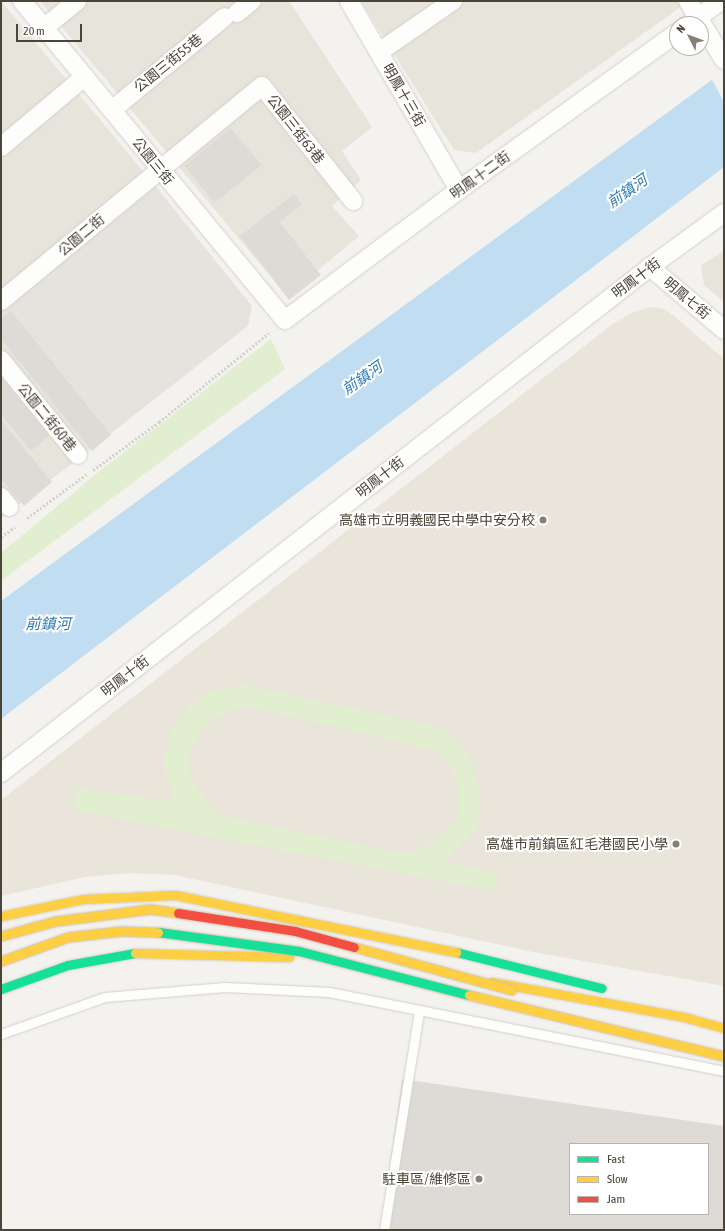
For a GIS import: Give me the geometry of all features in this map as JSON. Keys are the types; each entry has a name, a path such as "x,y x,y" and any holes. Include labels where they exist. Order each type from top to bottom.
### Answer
{"main road":[{"path":"1,916 83,899 175,895 413,941 613,990"},
{"path":"1,936 56,921 150,909 294,931 542,998 610,1014"},
{"path":"1,961 46,943 68,937 121,931 170,932 299,951 533,1011 724,1056"},
{"path":"1,990 68,965 134,954 342,958 514,985 684,1017 724,1028"},
{"path":"667,1004 703,1012"}],"street":[{"name":"公園三街","path":"22,1 285,320"},
{"path":"44,28 77,1"},
{"name":"公園三街55巷","path":"112,110 231,15 252,1"},
{"name":"明鳳十三街","path":"349,1 459,190"},
{"path":"379,52 453,1"},
{"path":"688,1 692,16"},
{"path":"701,16 721,1"},
{"name":"明鳳十二街","path":"285,320 459,190 669,39"},
{"path":"709,40 721,55"},
{"path":"1,147 84,77"},
{"name":"公園三街63巷","path":"160,170 262,86 353,201"},
{"name":"公園二街","path":"1,301 160,170"},
{"name":"明鳳十街","path":"1,773 650,267 724,213"},
{"name":"明鳳七街","path":"650,267 724,330"},
{"name":"公園二街60巷","path":"1,360 78,456"}],"lane":[{"path":"1,1034 105,998 225,987 329,992 419,1012 724,1072"},
{"path":"384,1230 419,1012"}],"path":[{"path":"1,537 159,422 285,320"}],"shaded area":[{"path":"1,1 153,183 1,306"},
{"path":"40,1 289,1 372,127 342,151 361,180 332,206 359,236 287,296"},
{"path":"361,1 689,1 476,153 454,150"},
{"path":"153,183 252,306 248,326 96,445 1,322 1,306"},
{"path":"724,251 724,302 704,285 701,265"},
{"name":"高雄市立明義國民中學中安分校","path":"652,307 664,309 673,315 724,359 724,986 533,952 175,875 130,873 85,877 1,896 1,800 614,323 633,312"},
{"path":"1,322 96,445 1,518"}],"green space":[{"path":"271,339 285,369 1,581 1,553 96,474"},
{"path":"245,685 442,728 459,743 469,758 479,790 481,809 477,826 444,862 498,873 495,891 73,810 76,788 174,802 164,765 170,730 190,706 208,692","holes":["249,706 436,751 449,762 456,778 459,796 458,815 446,832 423,849 403,854 223,816 209,806 189,773 189,751 200,732 215,719 231,709"]}],"water":[{"name":"前鎮河","path":"724,71 724,167 1,719 1,601"}],"pier":[{"path":"724,69 724,102 711,78"}],"building":[{"path":"231,128 261,165 215,203 184,166"},
{"path":"294,194 302,204 280,222 321,275 289,300 240,236"},
{"path":"11,311 111,435 92,451 1,339 1,319"},
{"path":"1,377 49,436 31,451 1,414"},
{"path":"1,420 52,482 24,506 1,479"},
{"name":"駐車區/維修區","path":"402,1079 724,1126 724,1230 381,1230"}],"traffic: fast":[{"path":"158,932 299,951 469,995"},
{"path":"456,952 602,988"},
{"path":"1,989 68,965 135,953"}],"traffic: slow":[{"path":"175,895 456,952"},
{"path":"1,916 83,899 175,895"},
{"path":"1,936 56,921 150,909 178,913"},
{"path":"1,961 68,937 121,931 158,932"},
{"path":"354,947 511,990"},
{"path":"135,953 289,957"},
{"path":"492,982 684,1017 724,1028"},
{"path":"469,995 724,1056"}],"traffic: jam":[{"path":"178,913 295,931 354,947"}],"place":[{"name":"高雄市立明義國民中學中安分校","path":"543,520"},
{"name":"高雄市前鎮區紅毛港國民小學","path":"676,844"},
{"name":"駐車區/維修區","path":"479,1179"}]}
